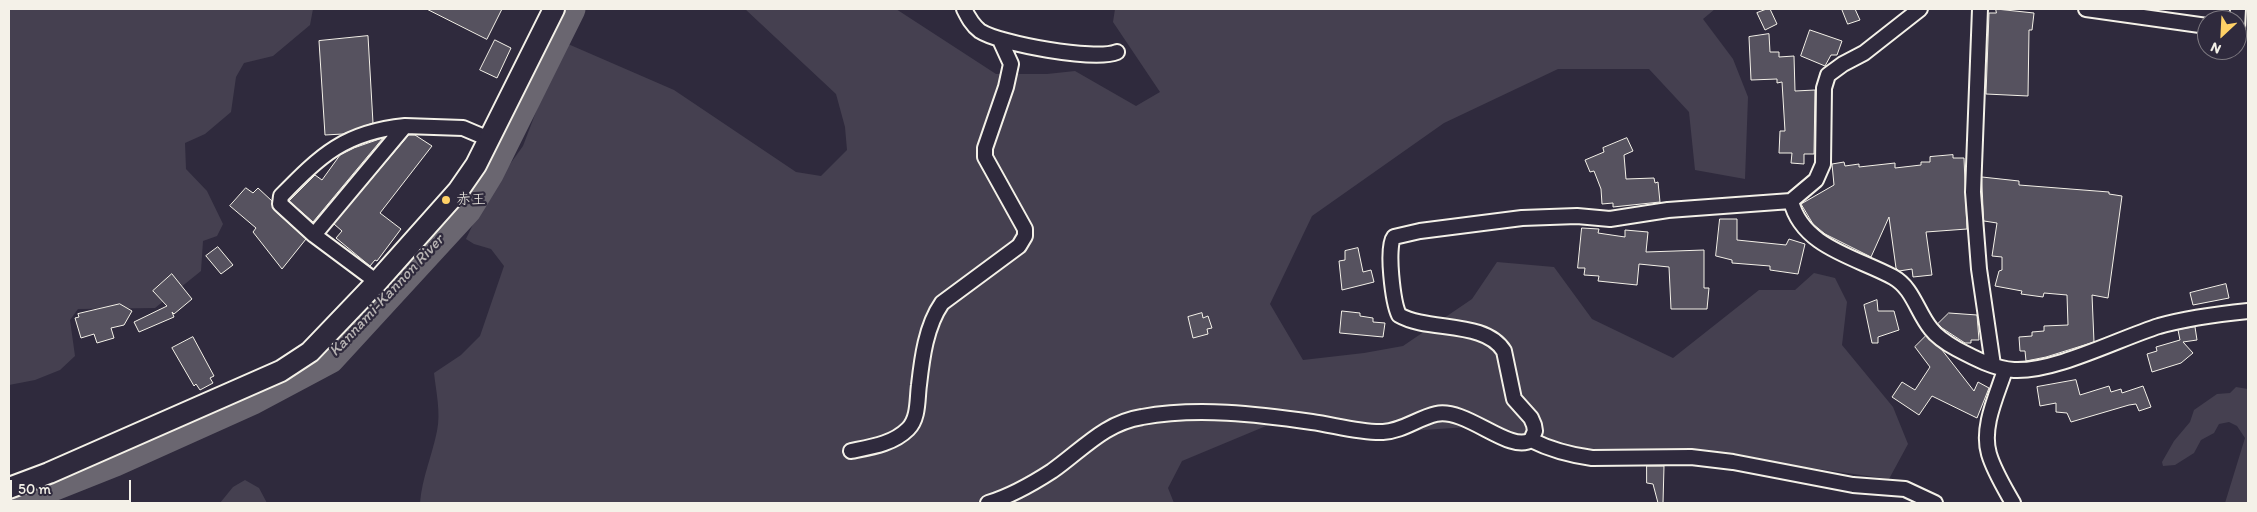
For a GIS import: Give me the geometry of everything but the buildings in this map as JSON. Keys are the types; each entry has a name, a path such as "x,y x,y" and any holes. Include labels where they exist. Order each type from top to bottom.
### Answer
{"street":[{"path":"9,488 49,473 281,371 310,352 377,282 458,192 476,165 554,9"},
{"path":"964,9 979,30 1000,40 1072,53 1109,55 1117,52"},
{"path":"988,503 1017,492 1052,470 1110,427 1132,419 1163,414 1209,413 1260,416 1382,432 1403,428 1431,415 1452,413 1464,416 1515,442 1525,443 1531,440 1535,431 1534,426 1531,418 1514,399 1504,351 1501,346 1490,338 1476,333 1399,315 1390,256 1390,244 1394,236 1522,218 1577,216 1610,219 1668,210 1791,201 1816,180 1823,164 1825,144 1824,96 1828,75 1843,64 1864,53 1920,9"},
{"path":"1980,9 1973,192 1979,270 1999,367 1987,443 1992,462 2013,503"},
{"path":"2086,9 2197,25"},
{"path":"851,451 876,446 895,439 909,428 916,417 922,364 936,312 942,303 1019,246 1024,236 1025,229 985,158 985,148 1012,64 1000,40"},
{"path":"377,282 314,235 284,209 280,204 281,196 314,163 351,139 386,128 405,126 462,128 489,139"},
{"path":"314,235 405,126"},
{"path":"1791,201 1799,222 1814,237 1829,247 1899,282 1914,300 1929,327 1937,336 1957,349 1999,367 2020,370 2050,364 2158,327 2181,321 2248,311"},
{"path":"1531,440 1564,453 1592,458 1691,457 1733,462 1853,485 1905,489 1935,503"}],"shaded area":[{"path":"9,9 313,9 310,25 273,56 244,63 236,77 231,112 205,134 185,143 186,169 207,191 223,224 217,236 203,241 201,271 155,308 78,309 70,320 75,356 60,370 35,380 9,385"},
{"path":"745,9 896,9 996,74 1047,74 1075,71 1136,106 1160,92 1113,22 1115,9 1715,9 1703,19 1733,59 1748,97 1745,179 1695,170 1689,112 1649,69 1558,69 1444,123 1312,216 1270,304 1303,360 1364,353 1403,346 1472,299 1497,262 1554,267 1592,319 1673,358 1759,290 1795,290 1814,273 1835,278 1847,302 1842,345 1893,407 1908,444 1889,479 1699,452 1595,450 1468,427 1348,435 1294,424 1266,426 1182,461 1168,488 1174,503 420,503 439,417 434,373 461,355 480,336 504,266 491,249 474,244 466,239 485,199 523,146 547,83 568,44 674,90 796,172 821,176 847,150 845,127 836,94"},
{"path":"2236,387 2248,389 2248,503 2225,503 2245,438 2237,426 2229,422 2219,424 2214,433 2201,440 2194,453 2175,465 2163,466 2162,462 2174,441 2190,422 2194,410 2217,394 2230,393"},
{"path":"245,480 259,488 267,503 220,503 233,487"}],"waterway":[{"name":"Kannami-Kannon River","path":"12,503 115,462 253,400 330,359 467,210 489,174 571,9"}],"place":[{"name":"赤王","path":"446,200"}]}
